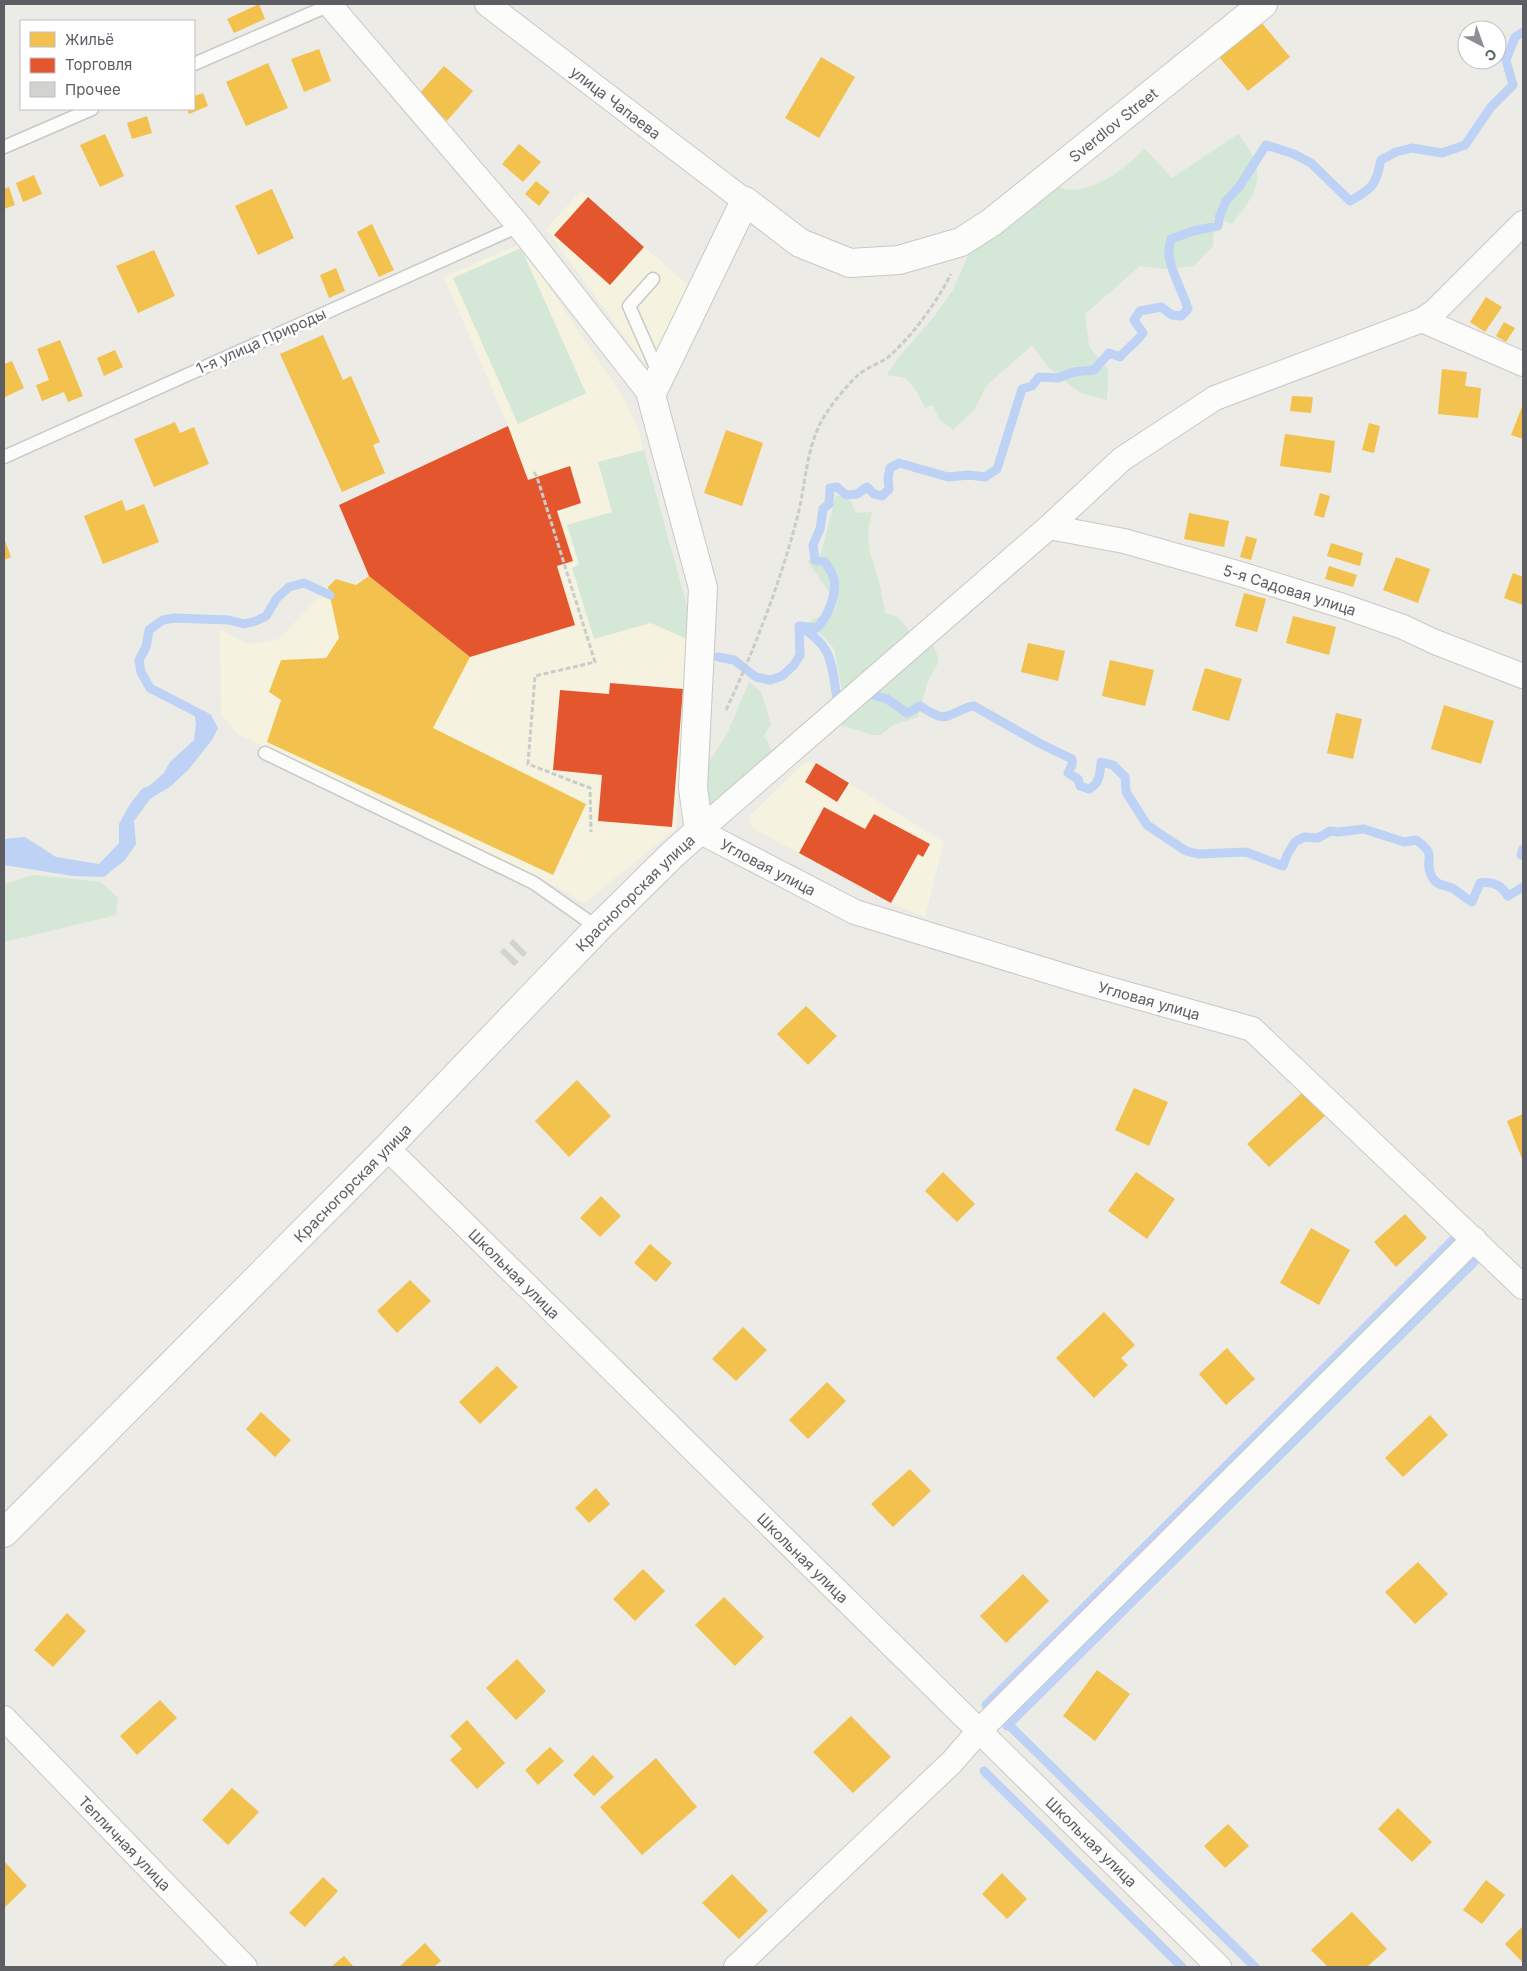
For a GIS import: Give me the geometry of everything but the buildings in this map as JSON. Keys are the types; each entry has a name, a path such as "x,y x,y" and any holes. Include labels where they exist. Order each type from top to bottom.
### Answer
{"street":[{"path":"329,4 656,386 703,588 693,788 699,831"},
{"name":"улица Чапаева","path":"487,4 745,202"},
{"name":"Sverdlov Street","path":"745,202 800,243 850,262 899,260 961,242 992,222 1263,4"},
{"path":"656,386 745,202"},
{"path":"699,831 1049,527 1122,459 1215,398 1422,320 1435,311 1523,223"},
{"path":"1422,320 1523,364"},
{"name":"5-я Садовая улица","path":"1049,527 1124,541 1337,604 1402,627 1435,642 1523,676"},
{"name":"Красногорская улица","path":"4,1533 387,1148 598,928 699,831"},
{"name":"Угловая улица","path":"699,831 855,912 1084,982 1252,1029 1523,1287"},
{"name":"Школьная улица","path":"387,1148 978,1732 1219,1967"},
{"path":"736,1967 952,1762 978,1732 1474,1239"},
{"name":"Тепличная улица","path":"4,1718 245,1967"}],"lane":[{"path":"195,64 329,4"},
{"path":"4,147 90,110"},
{"name":"1-я улица Природы","path":"4,457 519,226"},
{"path":"653,279 629,306 656,386"},
{"path":"265,753 534,883 598,928"}],"path":[{"path":"742,676 797,522 808,465 819,426 858,374 887,357 916,327 942,291 963,250 961,242"},
{"path":"534,472 595,662 535,676 528,764 590,788 591,832"}],"shaded area":[{"path":"581,191 691,288 662,350 643,362 546,229"},
{"path":"520,244 626,402 638,430 690,617 676,829 584,903 550,883 238,734 221,714 220,629 247,644 279,639 336,579 356,585 369,576 339,505 508,426 444,277"},
{"path":"816,763 944,842 925,917 891,903 754,829 750,824 749,817 803,764"}],"green space":[{"path":"1238,134 1254,160 1257,180 1249,201 1232,224 1214,217 1213,246 1194,266 1168,269 1140,266 1085,314 1089,346 1108,370 1107,400 1079,392 1048,367 1032,345 986,386 975,409 953,430 939,419 933,405 925,408 917,392 906,378 887,375 898,358 933,318 953,290 979,224 1041,179 1067,190 1082,189 1102,182 1145,149 1172,178"},
{"path":"521,248 586,393 518,424 453,278"},
{"path":"644,450 690,617 691,641 651,623 594,639 572,568 579,564 567,525 612,512 598,462"},
{"path":"836,495 851,501 856,513 872,512 868,532 869,549 880,585 885,613 898,617 912,634 843,696 834,648 809,622 837,607 828,590 807,561 821,554"},
{"path":"932,641 939,661 927,684 918,717 893,725 881,735 872,735 835,723"},
{"path":"749,682 761,692 771,724 764,736 769,744 772,757 707,815 701,774 727,734"},
{"path":"33,875 101,882 118,898 116,915 4,942 4,884"}],"water":[{"path":"202,710 211,715 218,728 212,740 189,769 171,786 150,799 134,821 136,844 125,860 104,877 73,876 4,865 4,839 25,837 56,857 99,864 119,843 119,824 130,804 142,789 149,786 164,773 170,762 194,740 196,724 194,712"}],"waterway":[{"path":"799,626 817,628 828,612 834,593 833,578 830,571 825,562 815,560 813,545 820,529 823,509 829,504 830,488 837,487 846,495 857,494 867,487 874,494 882,496 889,489 888,478 890,468 899,463 948,477 969,475 985,477 997,469 1022,389 1032,386 1039,377 1058,378 1074,372 1094,370 1109,353 1120,357 1143,333 1134,320 1140,311 1161,307 1172,315 1181,316 1188,309 1170,261 1171,239 1193,231 1218,226 1226,201 1239,187 1266,145 1294,154 1311,163 1350,201 1372,185 1381,160 1396,152 1412,148 1442,153 1465,145 1491,107 1513,85 1506,60 1515,37 1523,32"},
{"path":"204,716 150,688 141,672 139,660 146,647 149,630 163,620 174,618 229,620 244,624 256,621 266,616 277,598 289,587 304,583 330,595"},
{"path":"718,657 734,660 756,677 770,680 782,676 794,665 800,655 799,626 810,633 824,648 831,665 837,698"},
{"path":"863,692 887,699 907,713 920,706 943,717 974,706 1041,744 1072,759 1072,765 1068,773 1078,779 1080,786 1089,789 1097,781 1101,762 1113,765 1125,777 1126,792 1147,825 1186,851 1198,854 1246,852 1283,866 1295,842 1304,837 1318,838 1330,831 1364,829 1404,842 1416,840 1423,845 1429,854 1429,871 1434,880 1439,884 1452,888 1472,902 1480,883 1496,885 1508,896 1523,887"},
{"path":"1523,849 1521,855 1523,855"},
{"path":"986,1705 1453,1240"},
{"path":"1007,1726 1474,1262"},
{"path":"1007,1723 1255,1967"},
{"path":"984,1771 1182,1967"}]}
